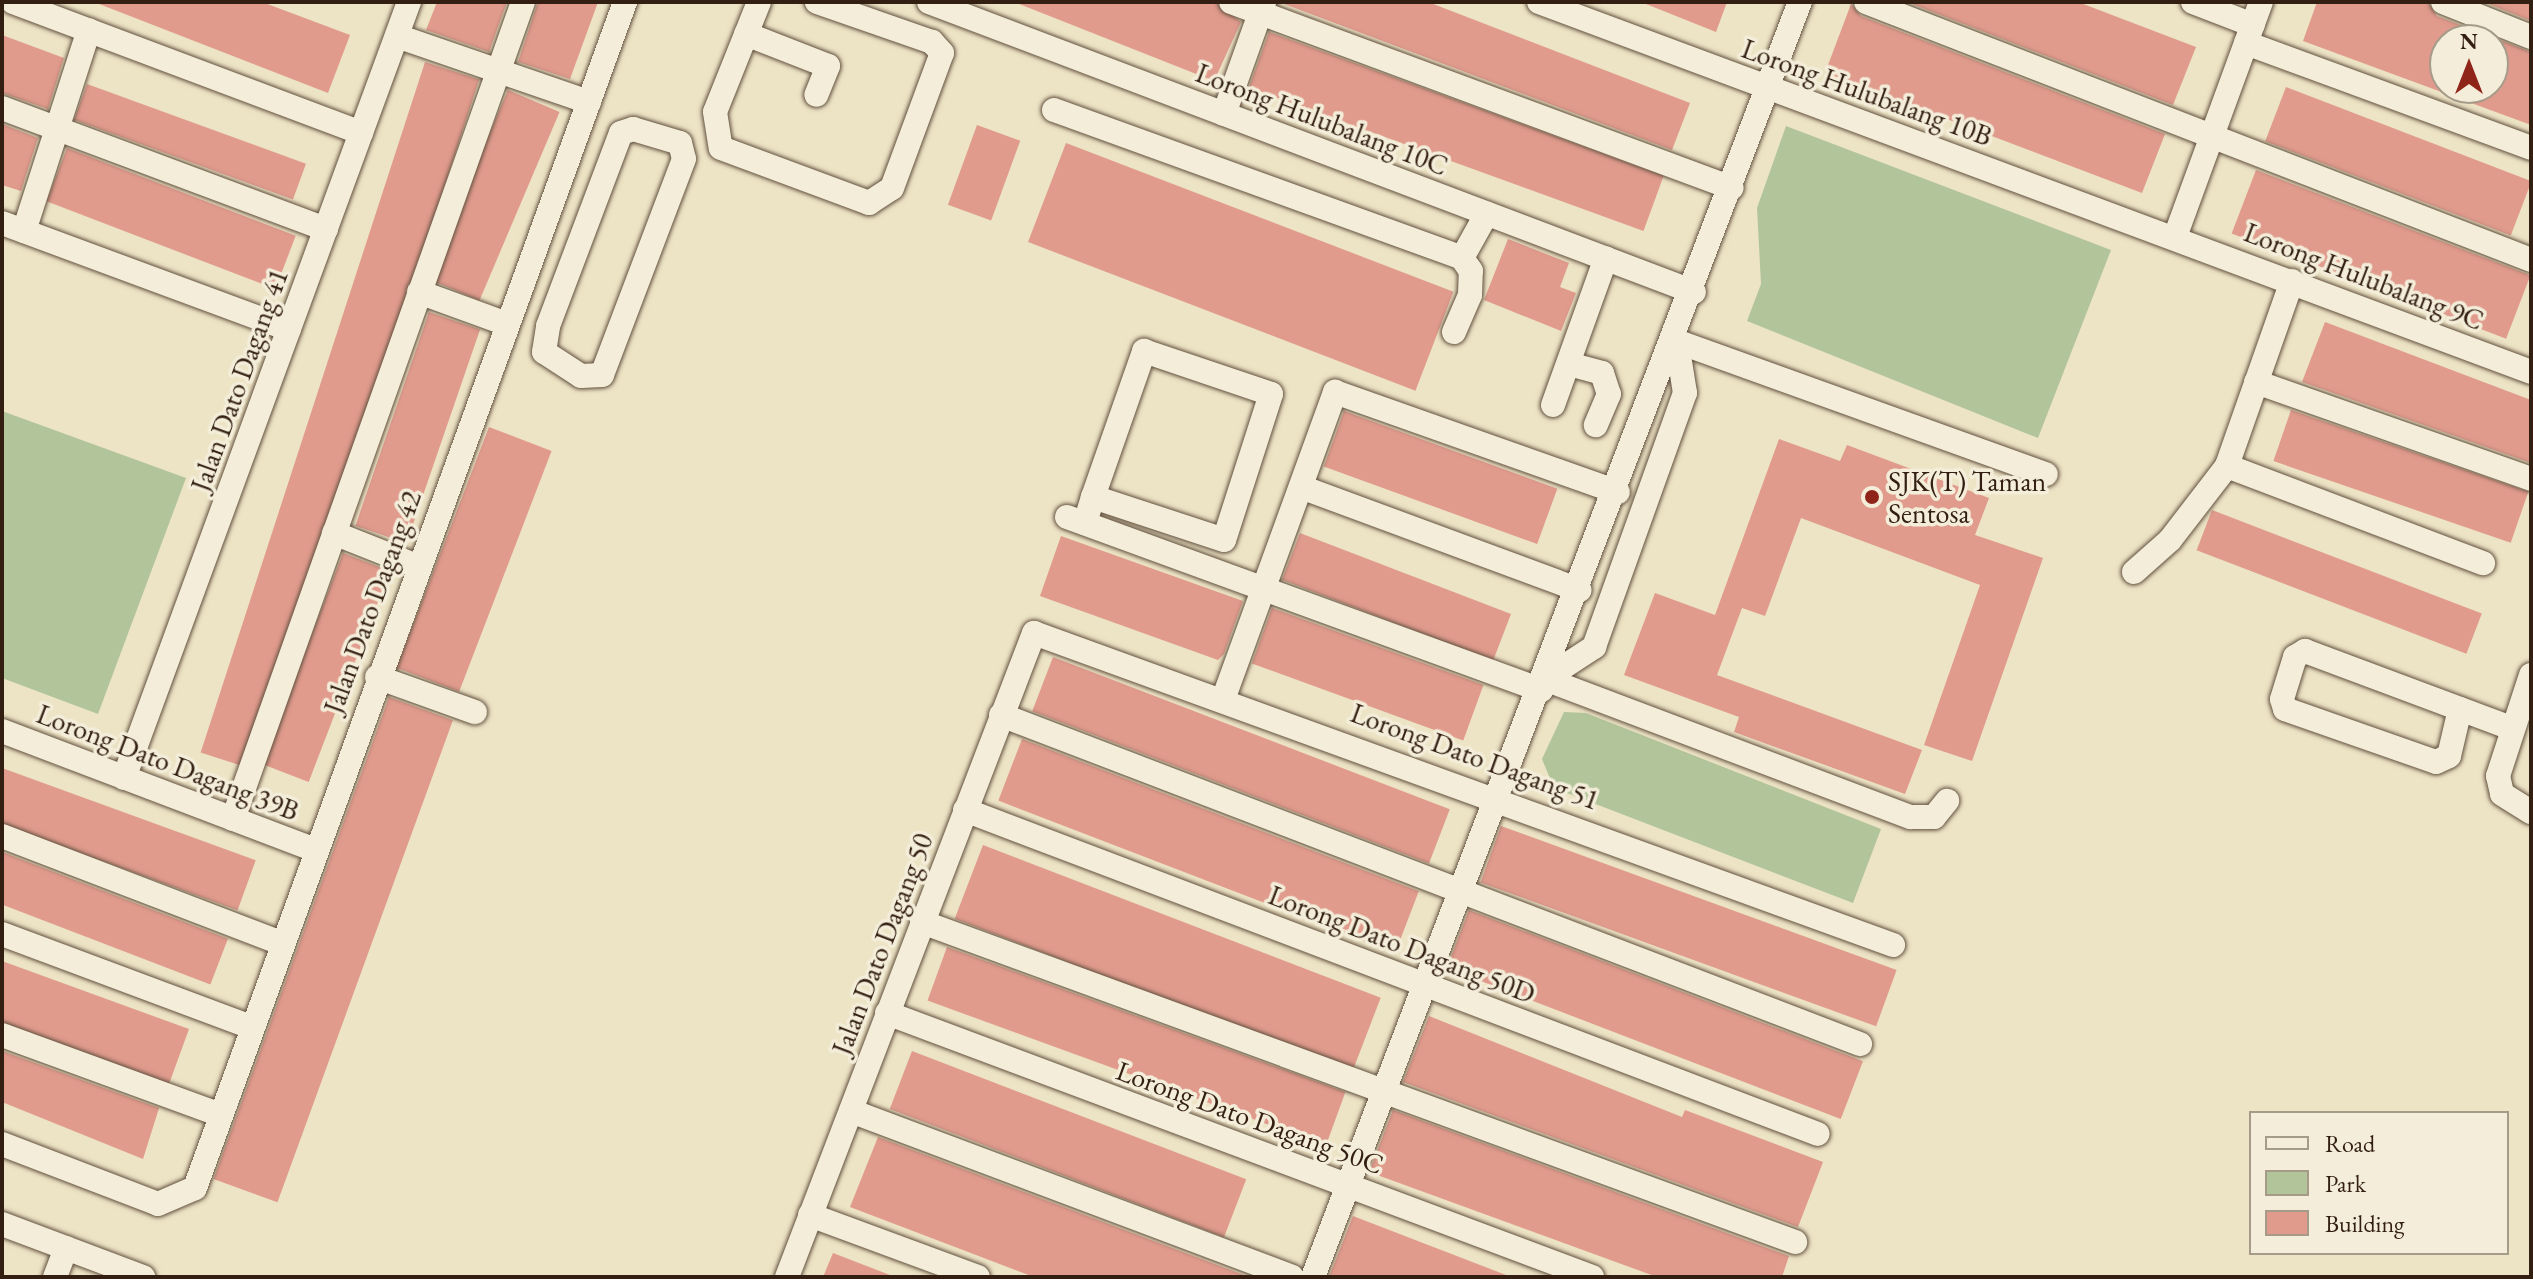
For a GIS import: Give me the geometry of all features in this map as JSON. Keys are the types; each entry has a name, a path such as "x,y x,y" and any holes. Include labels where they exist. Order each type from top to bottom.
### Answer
{"street":[{"path":"13,2 361,133"},
{"name":"Jalan Dato Dagang 41","path":"124,778 409,2"},
{"path":"233,819 523,2"},
{"name":"Jalan Dato Dagang 42","path":"2,1144 158,1204 195,1188 278,942 625,2"},
{"path":"759,2 715,112 721,148 869,203 892,188 942,53 932,42 817,2"},
{"name":"Lorong Hulubalang 10C","path":"929,2 1694,292"},
{"path":"1231,2 1262,8 1732,188"},
{"name":"Lorong Hulubalang 10B","path":"1539,2 2175,237"},
{"path":"1313,1277 1457,893 1543,684 1676,341 1800,2"},
{"path":"1866,2 2213,132 2531,260"},
{"path":"2193,2 2253,23 2531,148"},
{"path":"2443,2 2531,37"},
{"path":"1224,114 1262,8"},
{"path":"2175,237 2253,23"},
{"path":"89,30 57,129 13,227 289,329"},
{"path":"746,34 828,66 816,95"},
{"path":"397,36 589,102"},
{"path":"2,108 326,229"},
{"path":"1054,110 1462,258 1471,271 1470,295 1454,332"},
{"path":"419,292 505,329 581,376 602,375 684,159 680,143 633,129 621,133 544,352"},
{"path":"1462,258 1487,213"},
{"name":"Lorong Hulubalang 9C","path":"2175,237 2531,372"},
{"path":"1553,405 1606,258"},
{"path":"2134,572 2170,540 2227,466 2292,281"},
{"path":"1676,341 2046,474"},
{"path":"1543,684 1594,647 1685,393 1676,341"},
{"path":"1093,497 1224,540 1271,394 1144,351 1093,497 1076,520 1911,817 1934,817 1947,801"},
{"path":"1569,364 1602,373 1609,394 1596,425"},
{"path":"2256,382 2531,479"},
{"path":"1224,697 1335,392 1618,492"},
{"path":"2227,466 2483,563"},
{"path":"1301,487 1580,590"},
{"path":"334,533 417,566"},
{"name":"Lorong Dato Dagang 51","path":"1034,633 1224,697 1497,796 1893,945"},
{"name":"Jalan Dato Dagang 50","path":"787,1277 1034,633"},
{"path":"2460,709 2449,756 2436,762 2285,709 2282,699 2295,657 2305,651 2511,728"},
{"path":"2531,675 2511,728 2498,776 2502,794 2531,812"},
{"path":"377,677 475,712"},
{"path":"1001,715 1457,893 1860,1044"},
{"name":"Lorong Dato Dagang 39B","path":"2,731 313,849"},
{"name":"Lorong Dato Dagang 50D","path":"965,810 1818,1134"},
{"path":"2,836 278,942"},
{"path":"922,922 1795,1242"},
{"path":"2,934 248,1026"},
{"name":"Lorong Dato Dagang 50C","path":"887,1013 1592,1277"},
{"path":"2,1035 221,1115"},
{"path":"851,1111 1292,1277"},
{"path":"810,1215 978,1277"},
{"path":"2,1224 143,1277"},
{"path":"55,1277 66,1248"}],"green space":[{"path":"1786,126 2111,250 2038,438 1747,321 1761,284 1757,208"},
{"path":"2,411 186,478 98,714 2,678"},
{"path":"1564,712 1586,713 1881,829 1853,903 1554,788 1542,759"}],"building":[{"path":"94,2 262,2 350,35 328,93"},
{"path":"437,2 507,2 489,52 426,30"},
{"path":"538,2 598,2 570,79 518,62"},
{"path":"1014,2 1216,2 1241,22 1214,81"},
{"path":"1279,2 1428,2 1690,103 1672,150"},
{"path":"1641,2 1727,2 1716,32"},
{"path":"1907,2 2078,2 2196,47 2173,105"},
{"path":"2317,2 2428,2 2437,16 2458,24 2429,24 2429,87 2303,41"},
{"path":"2484,2 2531,2 2531,21"},
{"path":"1851,4 1861,16 2165,134 2142,193 1825,73"},
{"path":"1269,32 1664,176 1643,231 1249,87"},
{"path":"2,35 64,58 48,109 2,93"},
{"path":"2509,44 2531,52 2531,125 2474,104 2509,104"},
{"path":"425,62 479,80 255,770 201,752"},
{"path":"87,84 306,164 293,199 74,120"},
{"path":"2286,87 2531,181 2511,235 2265,141"},
{"path":"508,90 560,112 479,301 428,279"},
{"path":"2,124 38,138 21,191 2,185"},
{"path":"977,125 1020,141 991,221 948,205"},
{"path":"1066,143 1453,292 1415,391 1028,242"},
{"path":"67,148 296,236 275,289 47,201"},
{"path":"2256,170 2530,275 2506,339 2232,233"},
{"path":"1508,239 1569,263 1560,287 1576,293 1561,331 1484,300"},
{"path":"429,312 480,330 406,543 355,526"},
{"path":"2325,322 2531,400 2531,463 2302,382"},
{"path":"2291,410 2528,492 2511,543 2273,461"},
{"path":"1344,411 1557,489 1537,544 1324,466"},
{"path":"489,427 552,451 459,692 397,668"},
{"path":"1779,439 1840,461 1847,445 1989,498 1975,535 2043,558 1972,761 1924,745 1980,585 1801,518 1765,616 1742,608 1717,675 1922,750 1905,794 1734,732 1739,717 1624,675 1655,593 1715,615"},
{"path":"2212,510 2482,614 2466,654 2197,550"},
{"path":"1300,533 1511,614 1493,661 1282,580"},
{"path":"1061,536 1243,601 1224,654 1218,660 1040,596"},
{"path":"343,553 390,571 309,782 262,764"},
{"path":"1272,608 1483,685 1463,740 1252,663"},
{"path":"1053,657 1450,809 1429,863 1032,711"},
{"path":"389,697 453,720 277,1202 214,1179"},
{"path":"1022,739 1419,891 1395,953 998,801"},
{"path":"2,768 256,860 238,910 2,824"},
{"path":"1501,826 1897,970 1876,1026 1480,882"},
{"path":"983,845 1381,998 1352,1071 955,919"},
{"path":"2,852 228,939 210,984 2,904"},
{"path":"1469,910 1863,1061 1841,1119 1447,968"},
{"path":"947,947 1345,1092 1326,1146 928,1001"},
{"path":"2,961 189,1029 169,1085 2,1024"},
{"path":"1429,1016 1682,1117 1685,1110 1823,1162 1798,1227 1403,1082"},
{"path":"2,1051 159,1108 143,1159 2,1102"},
{"path":"912,1051 1246,1179 1224,1237 890,1109"},
{"path":"1393,1110 1789,1256 1782,1277 1657,1277 1369,1172"},
{"path":"878,1137 1249,1277 1034,1277 850,1207"},
{"path":"1353,1216 1506,1275 1506,1277 1329,1277"},
{"path":"833,1253 890,1275 890,1277 823,1277"}],"place":[{"name":"SJK(T) Taman Sentosa","path":"1872,497"}]}
